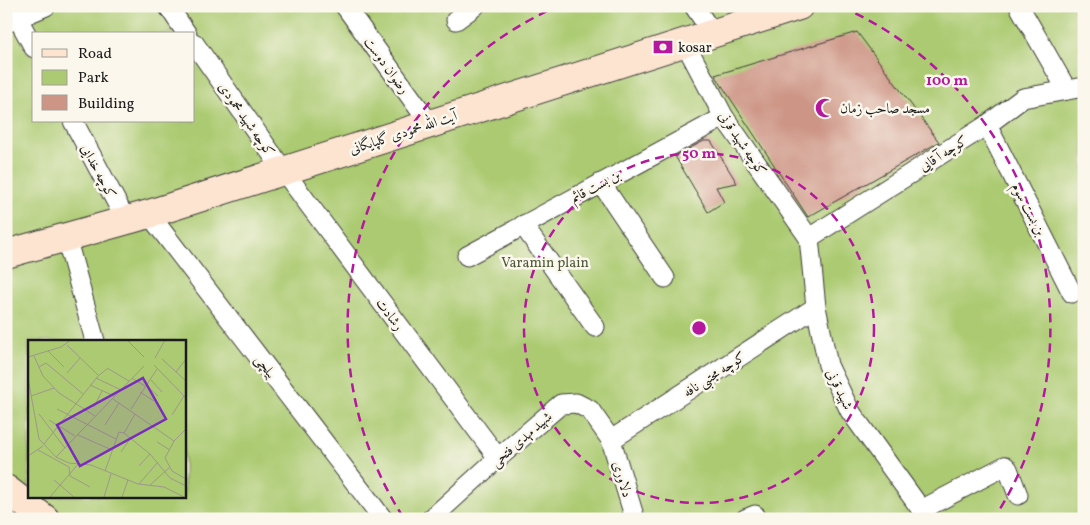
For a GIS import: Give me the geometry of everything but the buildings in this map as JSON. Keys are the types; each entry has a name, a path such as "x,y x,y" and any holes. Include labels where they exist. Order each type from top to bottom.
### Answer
{"main road":[{"name":"آیت الله محمودی گلپایگانی","path":"6,254 137,217 799,6"},
{"path":"6,489 45,519"}],"street":[{"path":"32,45 12,16 46,6"},
{"path":"168,6 186,32"},
{"name":"رضوان دوست","path":"345,6 430,124"},
{"path":"456,20 475,6"},
{"path":"694,6 713,34"},
{"path":"1018,6 1079,89"},
{"name":"کوچه شهید قرنی","path":"685,43 724,117 808,238"},
{"name":"کوچه شهید محمودی","path":"195,44 283,170"},
{"name":"کوچه آ قایی","path":"808,238 987,125 1023,98 1079,89"},
{"name":"بن بست قائم","path":"467,256 724,117"},
{"name":"کوچه خدایی","path":"74,122 137,217"},
{"name":"بن بست سوم","path":"987,125 1072,293"},
{"name":"رشادت","path":"283,170 498,458"},
{"path":"601,183 665,278"},
{"name":"بیلچی","path":"137,217 382,519"},
{"path":"523,225 595,327"},
{"path":"66,237 95,340"},
{"name":"شهید قرنی","path":"808,238 816,307 828,365 850,411 924,515"},
{"name":"کوچه مجتبی نافه","path":"612,440 816,307"},
{"name":"شهید مهدی فتحی","path":"431,519 561,404 576,403 590,410 612,440"},
{"name":"دلاوری","path":"612,440 635,519"},
{"path":"924,515 1005,466 1008,469 1018,495"}],"green space":[{"name":"Varamin plain","path":"6,6 1084,6 1084,519 6,519"}],"place":[{"name":"kosar","path":"663,47"},
{"name":"مسجد صاحب زمان","path":"825,108"}]}
